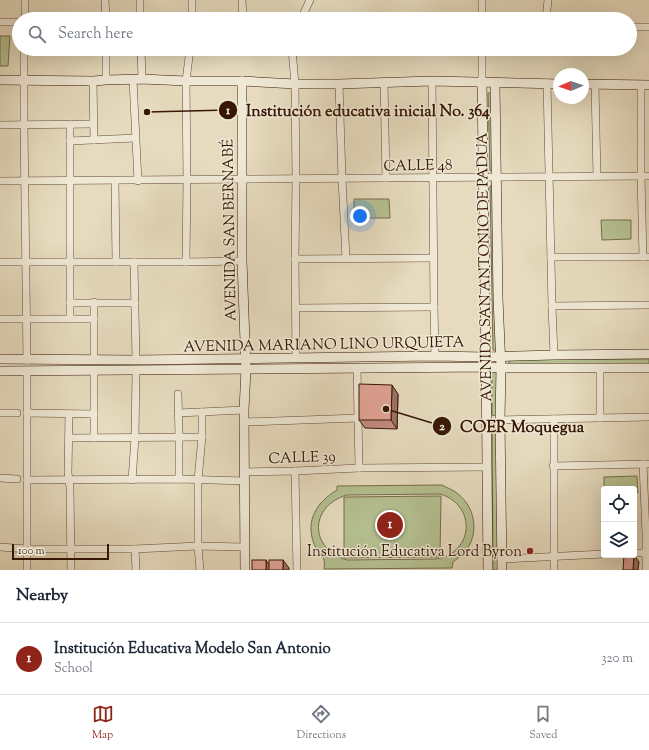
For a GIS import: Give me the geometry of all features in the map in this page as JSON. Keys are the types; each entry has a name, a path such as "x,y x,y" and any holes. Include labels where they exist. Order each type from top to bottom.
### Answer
{"street":[{"path":"25,0 25,12"},
{"path":"105,0 106,12"},
{"path":"140,0 140,12"},
{"path":"192,0 192,12"},
{"path":"242,0 243,12"},
{"path":"304,12 310,0"},
{"path":"482,0 482,12"},
{"path":"547,12 548,0"},
{"path":"0,22 12,22"},
{"path":"637,27 649,28"},
{"path":"24,56 27,360"},
{"path":"106,56 106,80"},
{"path":"138,180 135,138 140,56"},
{"path":"186,262 186,81 189,56"},
{"path":"293,56 295,84 296,357"},
{"path":"482,56 482,83"},
{"path":"0,80 242,81 295,84 432,81 553,84"},
{"path":"93,81 94,140"},
{"name":"AVENIDA SAN BERNABÉ","path":"242,81 242,261 246,369 244,410 245,570"},
{"path":"432,81 435,356"},
{"path":"384,83 386,178"},
{"name":"AVENIDA SAN ANTONIO DE PADUA","path":"482,83 488,570"},
{"name":"AVENIDA SAN ANTONIO DE PADUA","path":"495,83 498,298 501,356 500,420 502,570"},
{"path":"547,83 554,355"},
{"path":"339,84 346,259"},
{"path":"551,257 646,257 641,176 645,85 589,84"},
{"path":"595,85 597,176"},
{"path":"70,124 70,318"},
{"path":"0,125 93,124"},
{"path":"70,141 135,138"},
{"name":"CALLE 48","path":"0,181 649,176"},
{"path":"115,181 116,262"},
{"path":"485,241 497,240"},
{"path":"295,259 433,258"},
{"path":"0,262 242,261"},
{"path":"134,262 136,360"},
{"path":"485,298 498,298"},
{"path":"94,302 94,359"},
{"path":"70,303 135,303"},
{"path":"552,306 649,305"},
{"path":"296,308 434,307"},
{"path":"0,319 94,319"},
{"name":"AVENIDA MARIANO LINO URQUIETA","path":"0,359 136,360 649,354"},
{"name":"AVENIDA MARIANO LINO URQUIETA","path":"0,371 486,367 649,368"},
{"path":"357,368 359,468"},
{"path":"600,368 600,418"},
{"path":"94,370 94,438"},
{"path":"132,480 135,438 136,370"},
{"path":"27,371 27,570"},
{"path":"178,394 179,479"},
{"path":"178,413 244,410"},
{"path":"200,570 198,546 198,480 202,437 202,412"},
{"path":"0,413 17,413"},
{"path":"27,414 94,414"},
{"path":"69,414 68,473 70,487 71,570"},
{"path":"500,420 649,417"},
{"path":"244,422 359,418"},
{"path":"554,419 554,570"},
{"path":"69,438 202,437"},
{"path":"553,466 646,464 646,570"},
{"name":"CALLE 39","path":"245,472 359,468 487,467"},
{"path":"295,471 296,570"},
{"path":"0,478 17,479"},
{"path":"27,480 179,479 245,481"},
{"path":"0,548 135,549 198,546 244,547"},
{"path":"135,549 136,570"},
{"path":"637,553 646,553"},
{"path":"501,559 601,554"}],"green space":[{"path":"0,36 10,36 8,66 0,66"},
{"path":"488,93 492,93 493,170 490,171"},
{"path":"490,186 493,186 497,350 493,350"},
{"path":"354,199 389,199 390,218 354,218"},
{"path":"601,220 631,220 631,239 602,240"},
{"path":"509,359 649,359 649,364 509,364"},
{"path":"498,371 497,416 492,415 492,372"},
{"path":"492,420 497,420 498,570 493,570"},
{"path":"637,476 638,493 637,486 604,486 604,477"},
{"path":"442,485 464,499 468,506 474,528 471,542 464,553 453,562 452,568 324,569 323,558 314,544 311,527 312,520 319,506 337,490 337,486","holes":["440,494 452,500 460,508 465,518 466,528 464,539 458,548 449,555 436,559 347,560 335,554 326,547 320,538 318,528 320,518 326,508 335,500 347,495"]},
{"path":"441,496 440,557 344,558 344,497"}],"building":[{"path":"359,384 392,385 391,420 359,420"},
{"path":"624,558 634,558 633,570 623,570"},
{"path":"252,560 266,560 266,570 252,570"},
{"path":"269,560 283,560 283,570 269,570"}],"place":[{"name":"Institución educativa inicial No. 364","path":"147,112"},
{"name":"COER Moquegua","path":"386,409"},
{"name":"Institución Educativa Modelo San Antonio","path":"390,525"},
{"name":"Institución Educativa Lord Byron","path":"530,551"}]}
